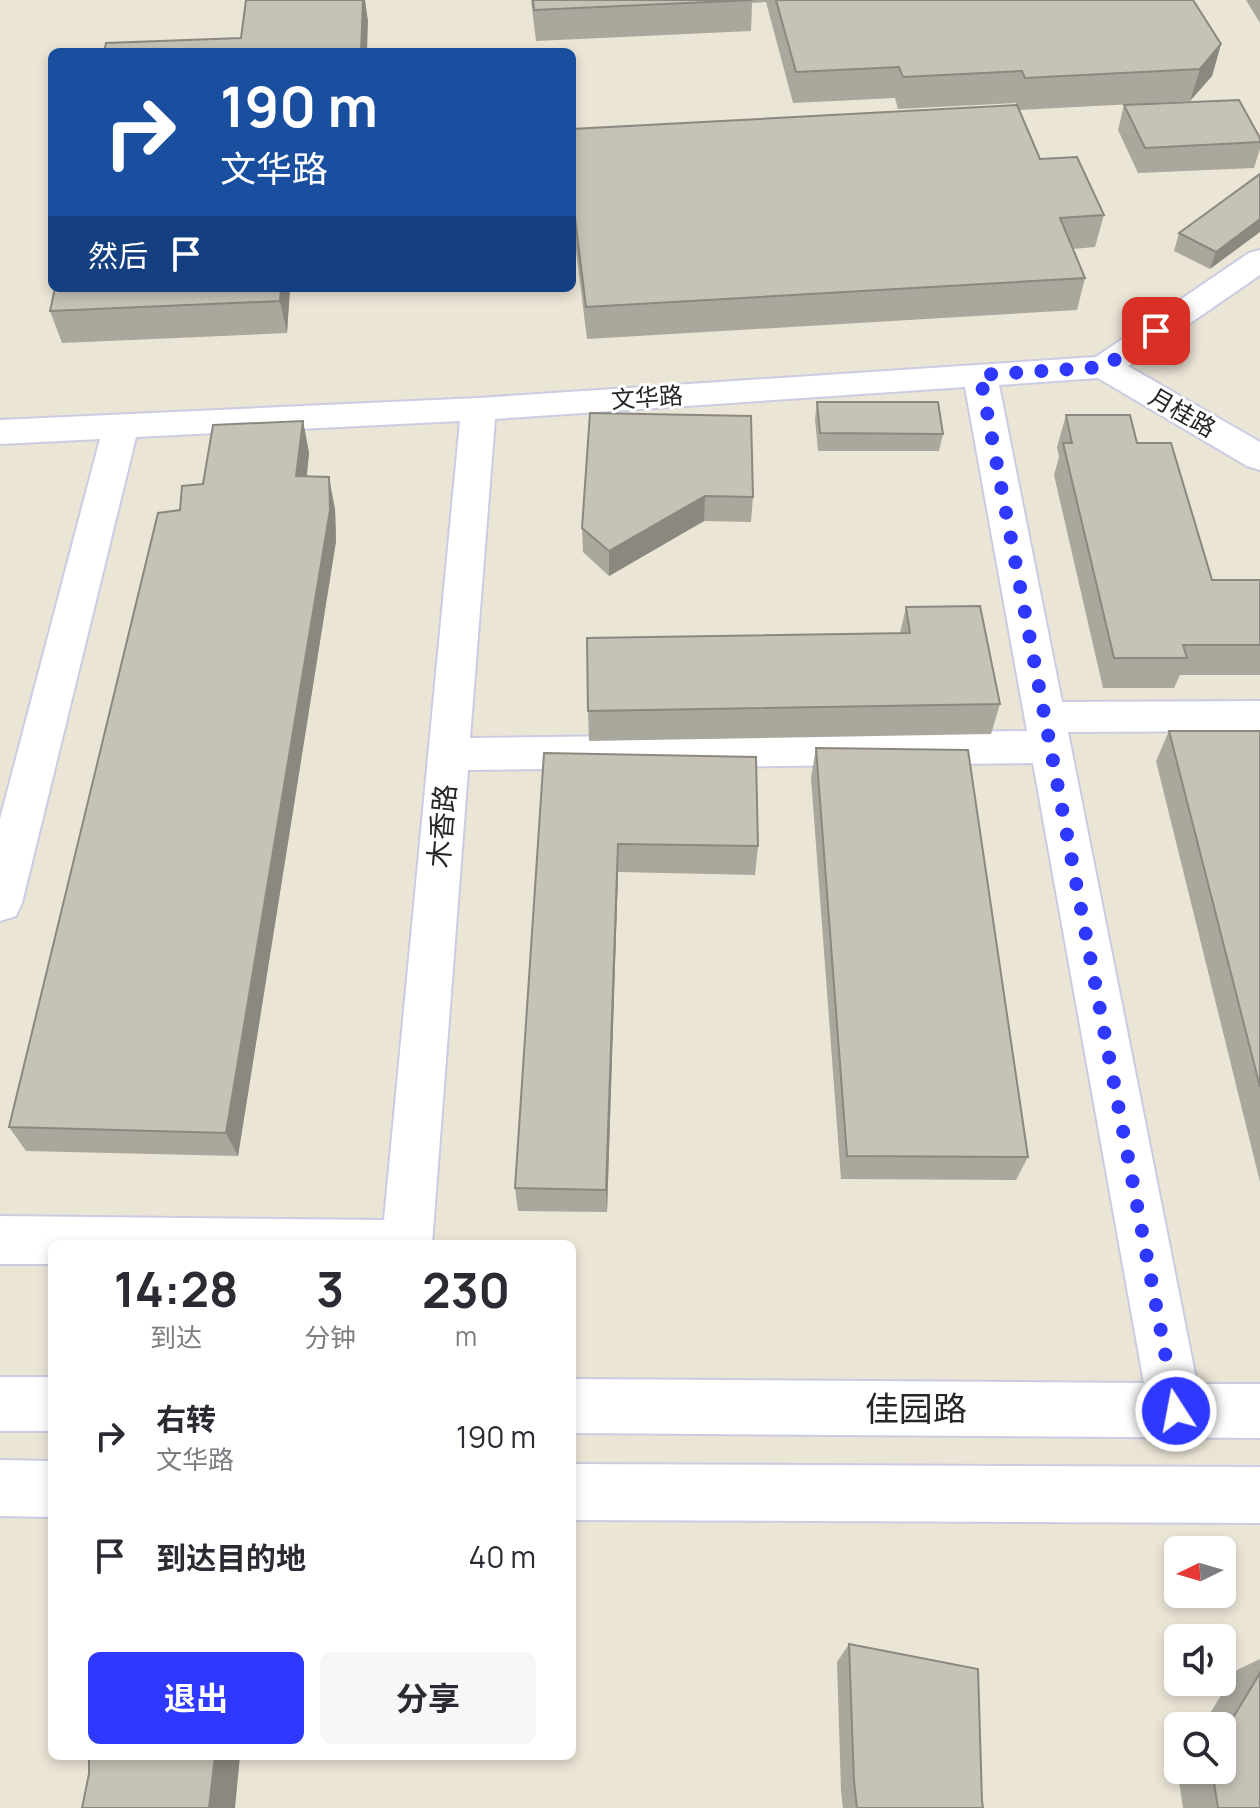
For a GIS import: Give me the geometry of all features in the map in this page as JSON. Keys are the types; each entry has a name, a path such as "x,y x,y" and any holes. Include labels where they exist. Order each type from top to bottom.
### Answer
{"street":[{"path":"1104,367 1260,260"},
{"name":"文华路","path":"0,432 478,409 1104,367"},
{"name":"月桂路","path":"1104,367 1260,458"},
{"path":"980,375 1176,1411"},
{"name":"木香路","path":"407,1240 478,409"},
{"path":"0,903 121,426"},
{"path":"448,754 1048,732 1260,716"},
{"path":"0,1240 48,1240"},
{"path":"0,1404 48,1404"},
{"name":"佳园路","path":"576,1406 1260,1411"},
{"path":"0,1488 48,1489"},
{"path":"576,1492 1260,1495"}],"building":[{"path":"246,0 363,0 361,48 105,48 106,43 241,38"},
{"path":"533,0 753,0 534,10"},
{"path":"776,0 1193,0 1221,44 1200,69 1025,78 1022,71 903,77 899,67 796,72"},
{"path":"1239,100 1260,142 1145,148 1124,105"},
{"path":"1017,105 1040,159 1077,157 1104,215 1060,218 1085,278 586,307 576,226 576,129"},
{"path":"1260,174 1260,219 1216,252 1179,233"},
{"path":"54,292 281,292 280,301 50,311"},
{"path":"817,402 938,402 943,434 820,433"},
{"path":"590,413 751,416 753,497 705,496 609,551 582,528"},
{"path":"1066,415 1130,415 1137,443 1171,443 1212,580 1260,580 1260,645 1183,645 1187,658 1114,658 1063,443 1072,443"},
{"path":"303,421 296,476 329,477 330,510 226,1133 9,1127 158,513 180,510 182,486 203,484 213,425"},
{"path":"980,606 1000,704 588,711 587,638 910,633 906,607"},
{"path":"1169,731 1260,731 1260,1087"},
{"path":"816,748 968,750 1028,1157 847,1156"},
{"path":"544,753 756,757 758,846 618,844 606,1190 515,1188"},
{"path":"849,1644 978,1669 983,1808 857,1808"},
{"path":"1260,1673 1260,1808 1218,1808 1214,1784 1236,1784 1236,1713"},
{"path":"89,1760 215,1760 209,1808 82,1808"}],"route":[{"path":"1156,331 1104,367 980,375 1176,1411"}]}
